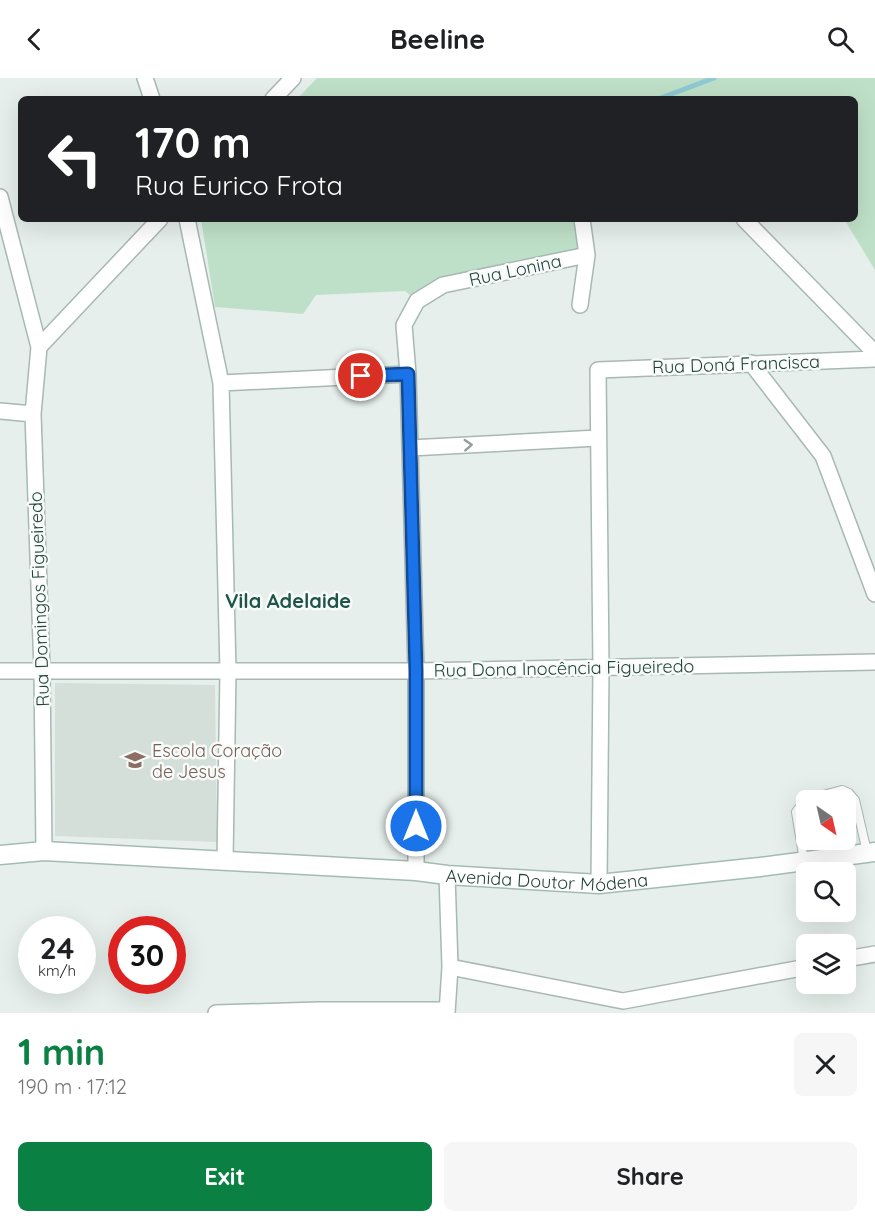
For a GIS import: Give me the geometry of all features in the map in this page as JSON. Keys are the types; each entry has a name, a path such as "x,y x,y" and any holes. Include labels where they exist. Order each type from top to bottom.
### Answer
{"main road":[{"name":"Avenida Doutor Módena","path":"0,855 44,851 416,871 599,884 871,852"}],"street":[{"path":"145,78 151,96"},
{"path":"276,96 293,78"},
{"name":"Rua Domingos Figueiredo","path":"0,197 39,347 33,414 42,671 44,851"},
{"path":"39,347 157,222"},
{"path":"188,222 221,383 228,671 225,861"},
{"path":"580,305 587,255 582,222"},
{"path":"747,222 875,353"},
{"name":"Rua Lonina","path":"416,871 416,671 408,374 404,325 417,301 443,285 587,255"},
{"name":"Rua Doná Francisca","path":"598,438 598,370 875,359"},
{"path":"751,363 823,456 875,594"},
{"path":"221,383 408,374"},
{"path":"0,411 33,414"},
{"path":"410,448 598,438 601,668 599,884"},
{"name":"Rua Dona Inocência Figueiredo","path":"0,671 416,671 875,662"},
{"path":"216,1013 447,1011 450,967 447,875"},
{"path":"856,957 875,954"},
{"path":"450,967 619,1007 796,969"}],"lane":[{"path":"856,804 871,852"},
{"path":"804,850 804,861"}],"shaded area":[{"name":"Escola Coração de Jesus","path":"55,683 215,685 217,842 55,836"}],"green space":[{"path":"317,78 875,78 875,270 846,222 858,222 858,96 300,96"},
{"path":"201,222 582,222 587,255 443,285 417,301 405,291 316,295 303,314 215,307"}],"waterway":[{"path":"666,96 714,78"}],"place":[{"name":"Escola Coração de Jesus","path":"135,760"}],"district":[{"name":"Vila Adelaide","path":"288,600"}],"route":[{"path":"361,376 408,374 416,671 416,826"}]}
